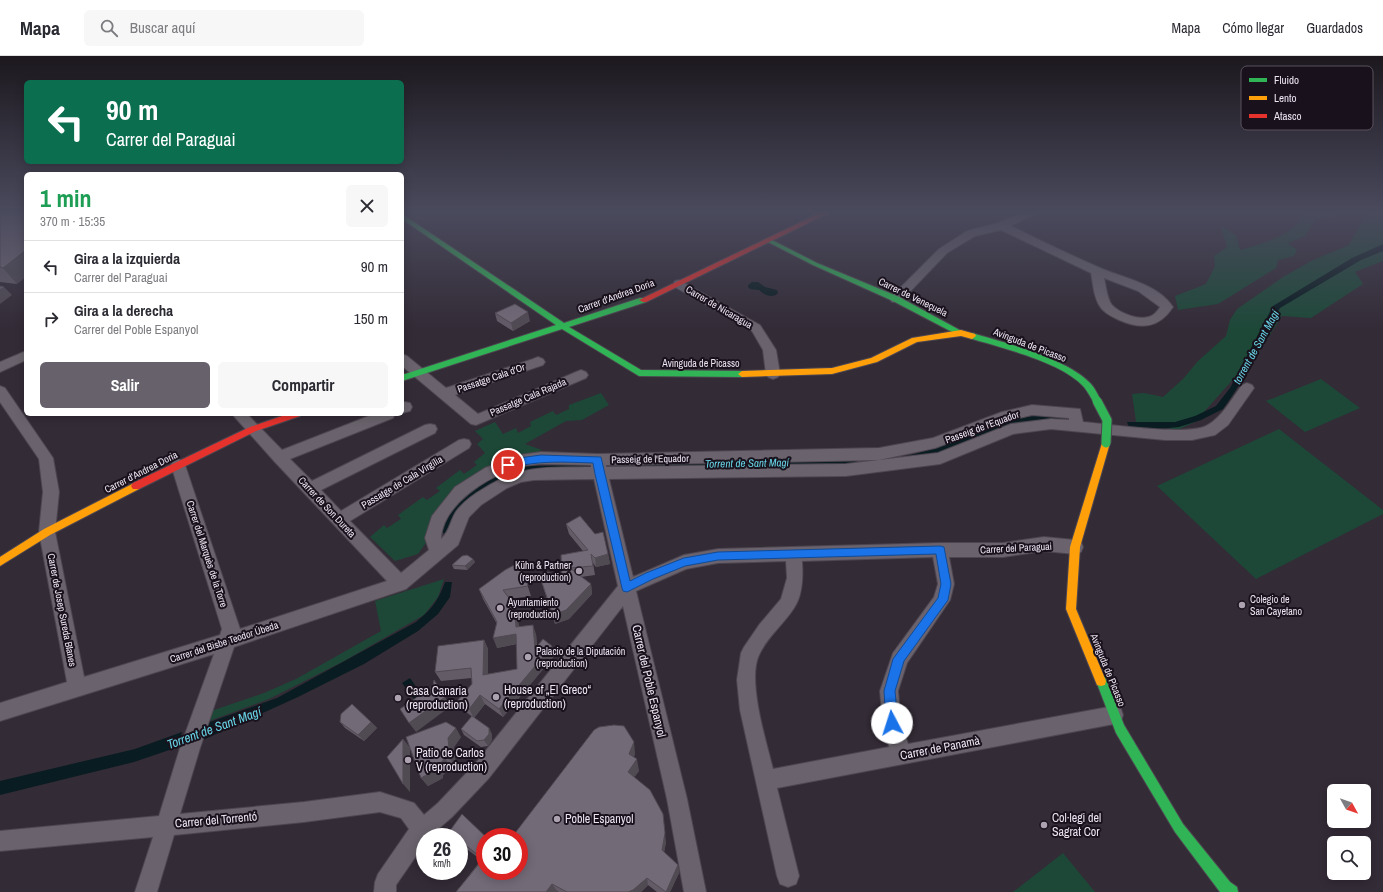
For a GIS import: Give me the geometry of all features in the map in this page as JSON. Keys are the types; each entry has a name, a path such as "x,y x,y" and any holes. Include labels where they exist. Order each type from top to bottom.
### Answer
{"street":[{"name":"Avinguda de Picasso","path":"453,251 564,327 639,374 773,374 832,370 874,360 915,340 961,333 1012,348 1066,370 1087,385 1107,420 1106,443 1074,547 1071,608 1120,729 1179,828 1225,887 1232,892"},
{"name":"Carrer d'Andrea Doria","path":"404,377 639,302 746,251"},
{"name":"Carrer de Veneçuela","path":"790,251 815,264 896,299 961,333"},
{"path":"896,299 943,251"},
{"path":"1054,251 1096,271 1134,284 1160,298 1167,307 1162,314 1154,320 1143,322 1134,322 1114,313 1106,306 1096,271"},
{"name":"Carrer de Nicaragua","path":"679,284 756,328 772,352 773,374"},
{"path":"2,362 24,356"},
{"path":"404,361 444,394"},
{"name":"Passatge Cala d'Or","path":"444,394 538,362"},
{"name":"Passatge Cala Rajada","path":"444,394 476,420 581,375"},
{"name":"Passeig de l'Equador","path":"598,467 541,458 519,461 490,472 460,491 440,516 433,538 439,551 452,540 463,513 476,501 502,484 518,477 598,467 783,463 846,470 940,458 1011,429 1051,424 1165,435 1192,435 1210,431 1223,421 1247,388"},
{"name":"Carrer de Josep Sureda Blanes","path":"0,391 46,458 51,492 47,532 78,688"},
{"name":"Carrer de Son Dureta","path":"241,416 400,584"},
{"name":"Carrer d'Andrea Doria","path":"0,562 47,532 178,465 254,429 291,416"},
{"path":"279,456 383,416"},
{"path":"310,489 430,429"},
{"name":"Passatge de Cala Virgília","path":"339,520 464,444"},
{"name":"Carrer del Marquès de la Torre","path":"146,892 190,748 225,642 231,629 178,465"},
{"name":"Carrer del Poble Espanyol","path":"598,467 677,799 695,892"},
{"name":"Carrer del Paraguai","path":"627,588 650,576 684,562 718,556 940,550 1003,550 1044,544 1074,547"},
{"path":"901,755 892,723 889,691 899,659 942,600 946,584 940,550"},
{"name":"Carrer del Bisbe Teodor Úbeda","path":"0,712 225,642 400,584 439,551"},
{"path":"788,876 749,710 746,680 750,653 765,631 788,603 795,578 794,554"},
{"path":"423,828 445,810 482,771 627,588"},
{"name":"Carrer de Panamà","path":"766,780 1114,715"},
{"name":"Carrer del Torrentó","path":"0,841 304,812 380,802 407,810 421,828"},
{"path":"385,892 386,882 416,838"}],"green space":[{"path":"1221,251 1296,251 1294,256 1278,260 1276,268 1218,304 1178,310 1175,296 1206,284 1215,266 1214,256"},
{"path":"1335,251 1383,251 1383,261 1355,272 1363,284 1311,318 1282,316 1262,347 1195,422 1177,430 1136,422 1132,394 1144,393 1163,397 1183,379 1198,361 1226,336 1230,320 1237,309 1283,277 1313,260"},
{"path":"1321,379 1360,408 1305,432 1266,401"},
{"path":"601,393 609,405 582,420 566,421 525,444 542,450 525,458 486,471 418,554 395,561 370,537 384,525 387,528 401,519 398,515 423,497 427,500 440,491 436,488 460,470 464,474 477,465 474,462 485,453 477,444 483,439 475,431 495,422 503,434 516,428 518,433 531,426 530,422 553,411 556,415 569,409 569,405"},
{"path":"1279,429 1383,510 1383,514 1256,579 1157,486"},
{"path":"444,579 438,597 424,615 344,661 269,699 209,721 211,711 264,693 296,679 381,631 375,601"},
{"path":"1063,853 1095,892 1013,892"}],"water":[{"name":"torrent de Sant Magí","path":"1367,251 1383,251 1361,260 1280,308 1236,390 1223,409 1201,420 1179,427 1159,429 1129,427 1127,422 1175,422 1195,416 1216,406 1230,388 1273,306 1352,258"},
{"path":"752,282 758,282 765,287 777,290 778,293 771,296 766,295 759,290 750,289 748,285"},
{"path":"1038,415 1068,417 1069,423 980,439 974,432 1010,420"},
{"path":"967,435 974,442 934,457 793,469 791,460 896,458 926,451"},
{"path":"776,461 777,469 617,471 617,464"},
{"path":"578,465 577,471 519,473 501,478 473,495 451,533 440,533 445,518 463,494 497,472 522,466"},
{"path":"445,582 452,582 450,597 438,614 418,631 364,664 298,697 203,740 207,723 277,698 416,622 434,604"},
{"path":"410,678 427,702 420,707 402,683"},
{"path":"182,732 178,747 134,762 0,795 0,781 135,749"}],"building":[{"path":"0,251 24,251 3,268 0,267"},
{"path":"515,304 528,312 511,323 495,313"},
{"path":"580,516 595,534 603,532 608,554 595,558 591,554 593,566 570,568 591,584 566,610 553,615 539,574 547,572 562,576 561,555 588,550 566,524"},
{"path":"467,555 473,559 465,566 452,565 462,556"},
{"path":"520,562 528,586 503,590 514,605 516,627 533,625 535,649 543,639 552,646 499,709 480,695 469,709 457,701 472,684 471,668 435,672 438,646 484,640 483,675 517,669 516,634 493,638 497,622 479,589 505,570"},
{"path":"434,680 445,697 409,723 400,709 433,686"},
{"path":"352,704 371,722 358,735 340,722 341,714"},
{"path":"472,716 489,728 489,734 484,740 477,741 461,729"},
{"path":"446,722 456,728 448,738 450,759 445,758 436,770 421,778 406,737"},
{"path":"614,725 624,726 634,742 629,754 637,759 628,772 650,790 663,814 665,833 662,850 678,865 666,892 647,878 633,890 628,892 567,892 552,884 546,892 456,892 466,880 468,880 468,877 476,868 476,880 528,880 528,828 519,828 594,730 599,727"},
{"path":"403,739 403,784 387,757"},
{"path":"462,814 477,828 476,853 468,847 468,828 452,828"}],"waterway":[{"name":"Torrent de Sant Magí","path":"966,439 982,433"},
{"name":"Torrent de Sant Magí","path":"773,463 796,462"},
{"name":"Torrent de Sant Magí","path":"573,467 622,466"}],"traffic: fast":[{"path":"453,251 564,327 639,373 742,374"},
{"path":"790,251 815,264 896,299 961,333"},
{"path":"404,377 643,300"},
{"path":"972,336 1050,362 1065,369 1087,385 1097,401"},
{"path":"1097,401 1107,420 1106,443"},
{"path":"1101,681 1120,729 1179,828 1225,887 1232,892"}],"traffic: slow":[{"path":"742,374 832,371 874,360 915,340 961,333 972,336"},
{"path":"1101,681 1071,609 1075,547 1106,443"},
{"path":"0,562 47,532 136,486"}],"traffic: jam":[{"path":"643,300 746,251"},
{"path":"136,486 253,429 291,416"}],"place":[{"name":"Kühn & Partner (reproduction)","path":"579,571"},
{"name":"Colegio de San Cayetano","path":"1242,605"},
{"name":"Ayuntamiento (reproduction)","path":"500,608"},
{"name":"Palacio de la Diputación (reproduction)","path":"528,657"},
{"name":"House of „El Greco“ (reproduction)","path":"496,697"},
{"name":"Casa Canaria (reproduction)","path":"398,698"},
{"name":"Patio de Carlos V (reproduction)","path":"408,760"},
{"name":"Poble Espanyol","path":"557,819"},
{"name":"Col·legi del Sagrat Cor","path":"1044,825"}],"route":[{"path":"508,465 519,461 541,458 598,460 599,474 627,588 650,576 684,562 718,556 940,550 946,584 942,600 899,659 889,691 892,723"}]}
